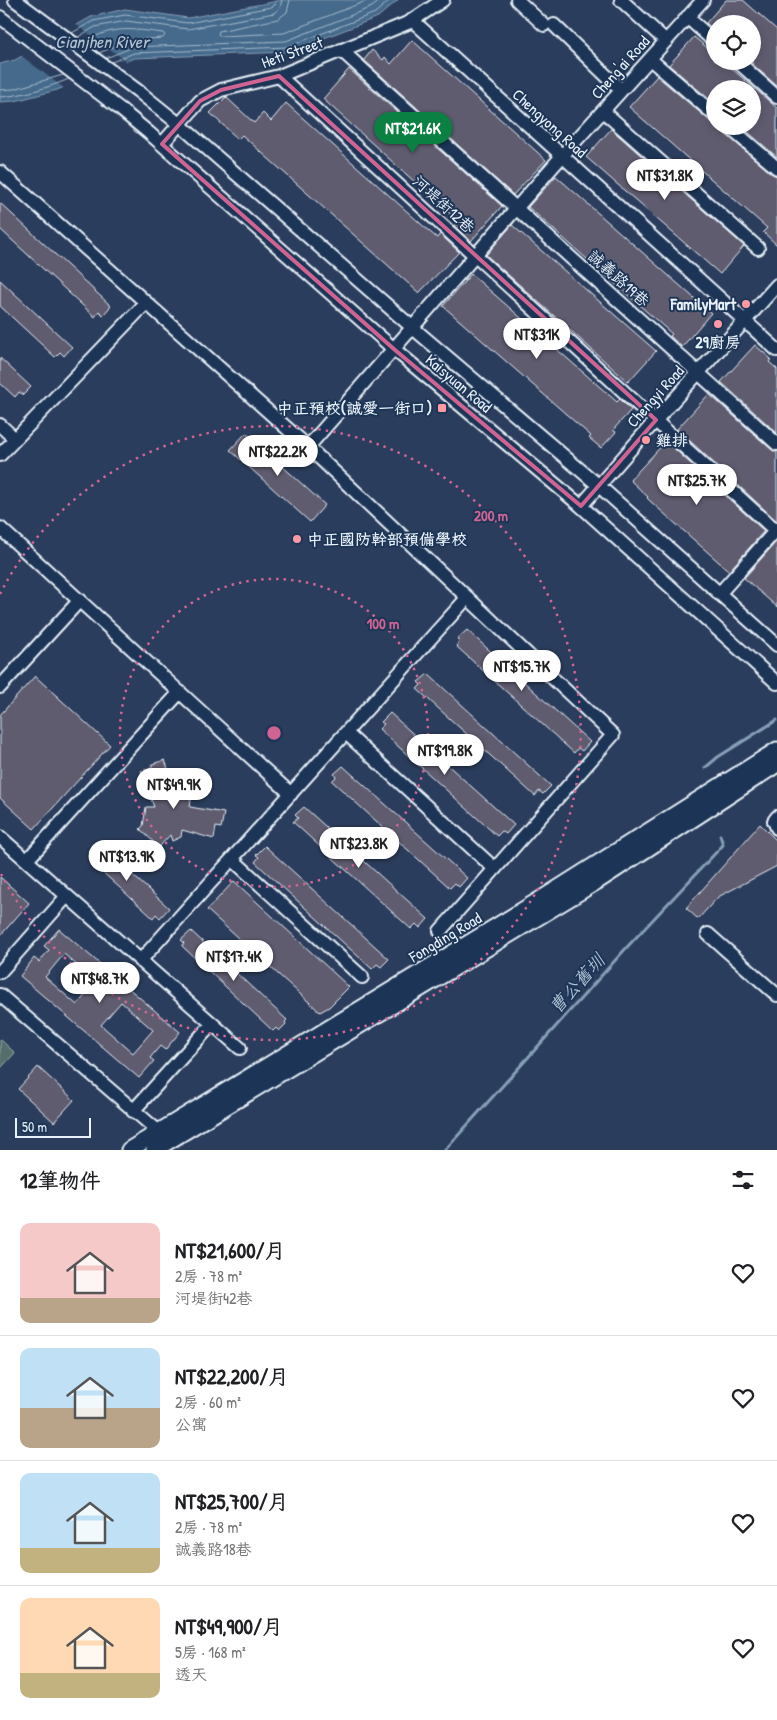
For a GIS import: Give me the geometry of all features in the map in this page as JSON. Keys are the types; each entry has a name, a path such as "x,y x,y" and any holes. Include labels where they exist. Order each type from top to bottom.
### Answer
{"main road":[{"name":"Fongding Road","path":"160,1141 777,750"},
{"name":"Fongding Road","path":"129,1150 160,1141 596,882 777,764"}],"street":[{"name":"Heti Street","path":"162,144 200,100 221,90 279,76 412,20 443,0"},
{"path":"517,0 549,25 622,90"},
{"path":"621,0 666,41"},
{"name":"Cheng'ai Road","path":"308,447 395,350 562,156 703,0"},
{"name":"Kaisyuan Road","path":"18,3 138,91 179,124 413,328 598,485 777,645"},
{"name":"Kaisyuan Road","path":"0,17 120,109 162,144 395,350 581,506 777,682"},
{"path":"687,17 706,34"},
{"name":"Chengyong Road","path":"412,20 777,350"},
{"name":"誠義路19巷","path":"341,50 777,444"},
{"path":"650,58 706,107"},
{"path":"747,70 777,97"},
{"name":"河堤街12巷","path":"279,76 777,531"},
{"path":"603,110 758,248"},
{"path":"738,135 777,168"},
{"path":"0,172 308,447 612,735 440,931"},
{"name":"Chengyi Road","path":"581,506 698,372 777,286"},
{"path":"0,455 146,303"},
{"path":"0,425 15,439"},
{"path":"0,528 292,794"},
{"path":"719,594 777,531"},
{"path":"140,961 467,598"},
{"path":"0,687 80,600"},
{"path":"27,860 180,692"},
{"path":"346,733 495,869"},
{"path":"777,817 774,821 777,828"},
{"path":"0,837 240,1048"},
{"path":"232,859 362,977"},
{"path":"0,972 67,896"},
{"path":"708,934 777,995"},
{"path":"0,995 134,1111 160,1141"},
{"path":"134,1111 212,1024"}],"highlighted area":[{"path":"279,76 656,420 581,506 395,350 162,144 200,101 221,90"}],"green space":[{"path":"0,1039 15,1053 0,1069"}],"water":[{"name":"Cianjhen River","path":"283,0 398,0 378,17 288,52 134,58 57,90 15,101 0,102 0,64 15,60 91,17 125,9 188,18"}],"pier":[{"path":"74,23 129,63 65,89 19,54"}],"building":[{"path":"726,0 743,0 760,15 713,15"},
{"path":"761,16 777,30 777,86 759,70 761,70"},
{"path":"694,37 706,47 706,70 733,70 745,80 706,80 706,96 669,65"},
{"path":"412,40 546,160 513,195 364,60 372,50 383,60 385,57 391,64"},
{"path":"349,69 502,206 471,241 454,226 458,221 323,99"},
{"path":"657,76 706,118 706,135 726,135 772,174 777,176 777,245 763,232 767,228 629,107"},
{"path":"761,94 777,108 777,157 751,135 761,135"},
{"path":"226,97 254,123 263,113 271,121 286,103 430,232 437,238 440,234 459,252 419,293 242,135 238,139 210,113"},
{"path":"611,129 744,246 720,274 586,157"},
{"path":"556,176 711,313 682,347 670,336 672,334 528,207"},
{"path":"0,203 111,306 103,315 99,311 95,317 0,229"},
{"path":"512,225 656,351 628,382 486,255"},
{"path":"471,274 617,402 620,399 631,410 613,430 616,432 601,448 589,438 591,436 443,306"},
{"path":"0,280 72,347 64,356 60,352 55,357 0,306"},
{"path":"755,345 771,359 769,362 777,369 777,433 721,382"},
{"path":"0,358 31,387 23,395 19,392 15,397 0,383"},
{"path":"709,394 772,450 777,452 777,521 677,429"},
{"path":"246,433 325,505 310,522 230,450"},
{"path":"666,441 764,531 729,571 650,501 630,480"},
{"path":"777,541 777,607 744,578"},
{"path":"467,630 590,742 582,751 578,748 574,753 456,646 460,641 457,639"},
{"path":"428,674 551,786 543,794 539,791 535,796 417,689 421,685 418,682"},
{"path":"35,676 110,745 34,829 0,798 0,715"},
{"path":"390,713 514,825 506,834 502,831 497,836 379,729 384,724 381,722"},
{"path":"165,760 176,792 180,791 191,800 190,807 224,813 221,828 216,827 214,839 182,830 181,837 172,841 170,835 159,847 140,829 143,826 146,807 154,807 141,771 152,768 152,764"},
{"path":"343,766 467,878 459,887 455,883 450,888 332,781 336,777 334,774"},
{"path":"304,807 428,919 420,928 416,924 411,929 293,822 298,818 295,815"},
{"path":"760,824 777,841 777,866 718,897 698,919 686,908"},
{"path":"97,843 169,908 160,918 156,914 153,918 88,859 92,854 89,851"},
{"path":"265,846 389,959 381,967 377,964 372,969 255,862 259,857 256,855"},
{"path":"0,877 29,903 0,936"},
{"path":"234,881 349,987 329,1007 320,1012 207,910"},
{"path":"59,929 180,1032 165,1050 160,1046 150,1058 154,1061 139,1078 20,976 34,958 39,962 49,950 44,946","holes":["64,954 96,982 77,1005 45,977","121,1002 153,1030 133,1053 101,1025"]},
{"path":"191,931 287,1020 286,1024 279,1031 276,1028 273,1031 182,946 184,943 181,940"},
{"path":"38,1067 74,1100 54,1122 18,1089"}],"waterway":[{"name":"曹公舊圳","path":"705,768 718,757 777,720"},
{"name":"曹公舊圳","path":"445,1150 628,946 723,845 720,835"}],"place":[{"name":"FamilyMart","path":"746,304"},
{"name":"29廚房","path":"718,324"},
{"name":"中正預校(誠愛一街口)","path":"442,408"},
{"name":"雞排","path":"646,440"},
{"name":"中正國防幹部預備學校","path":"297,539"}]}
